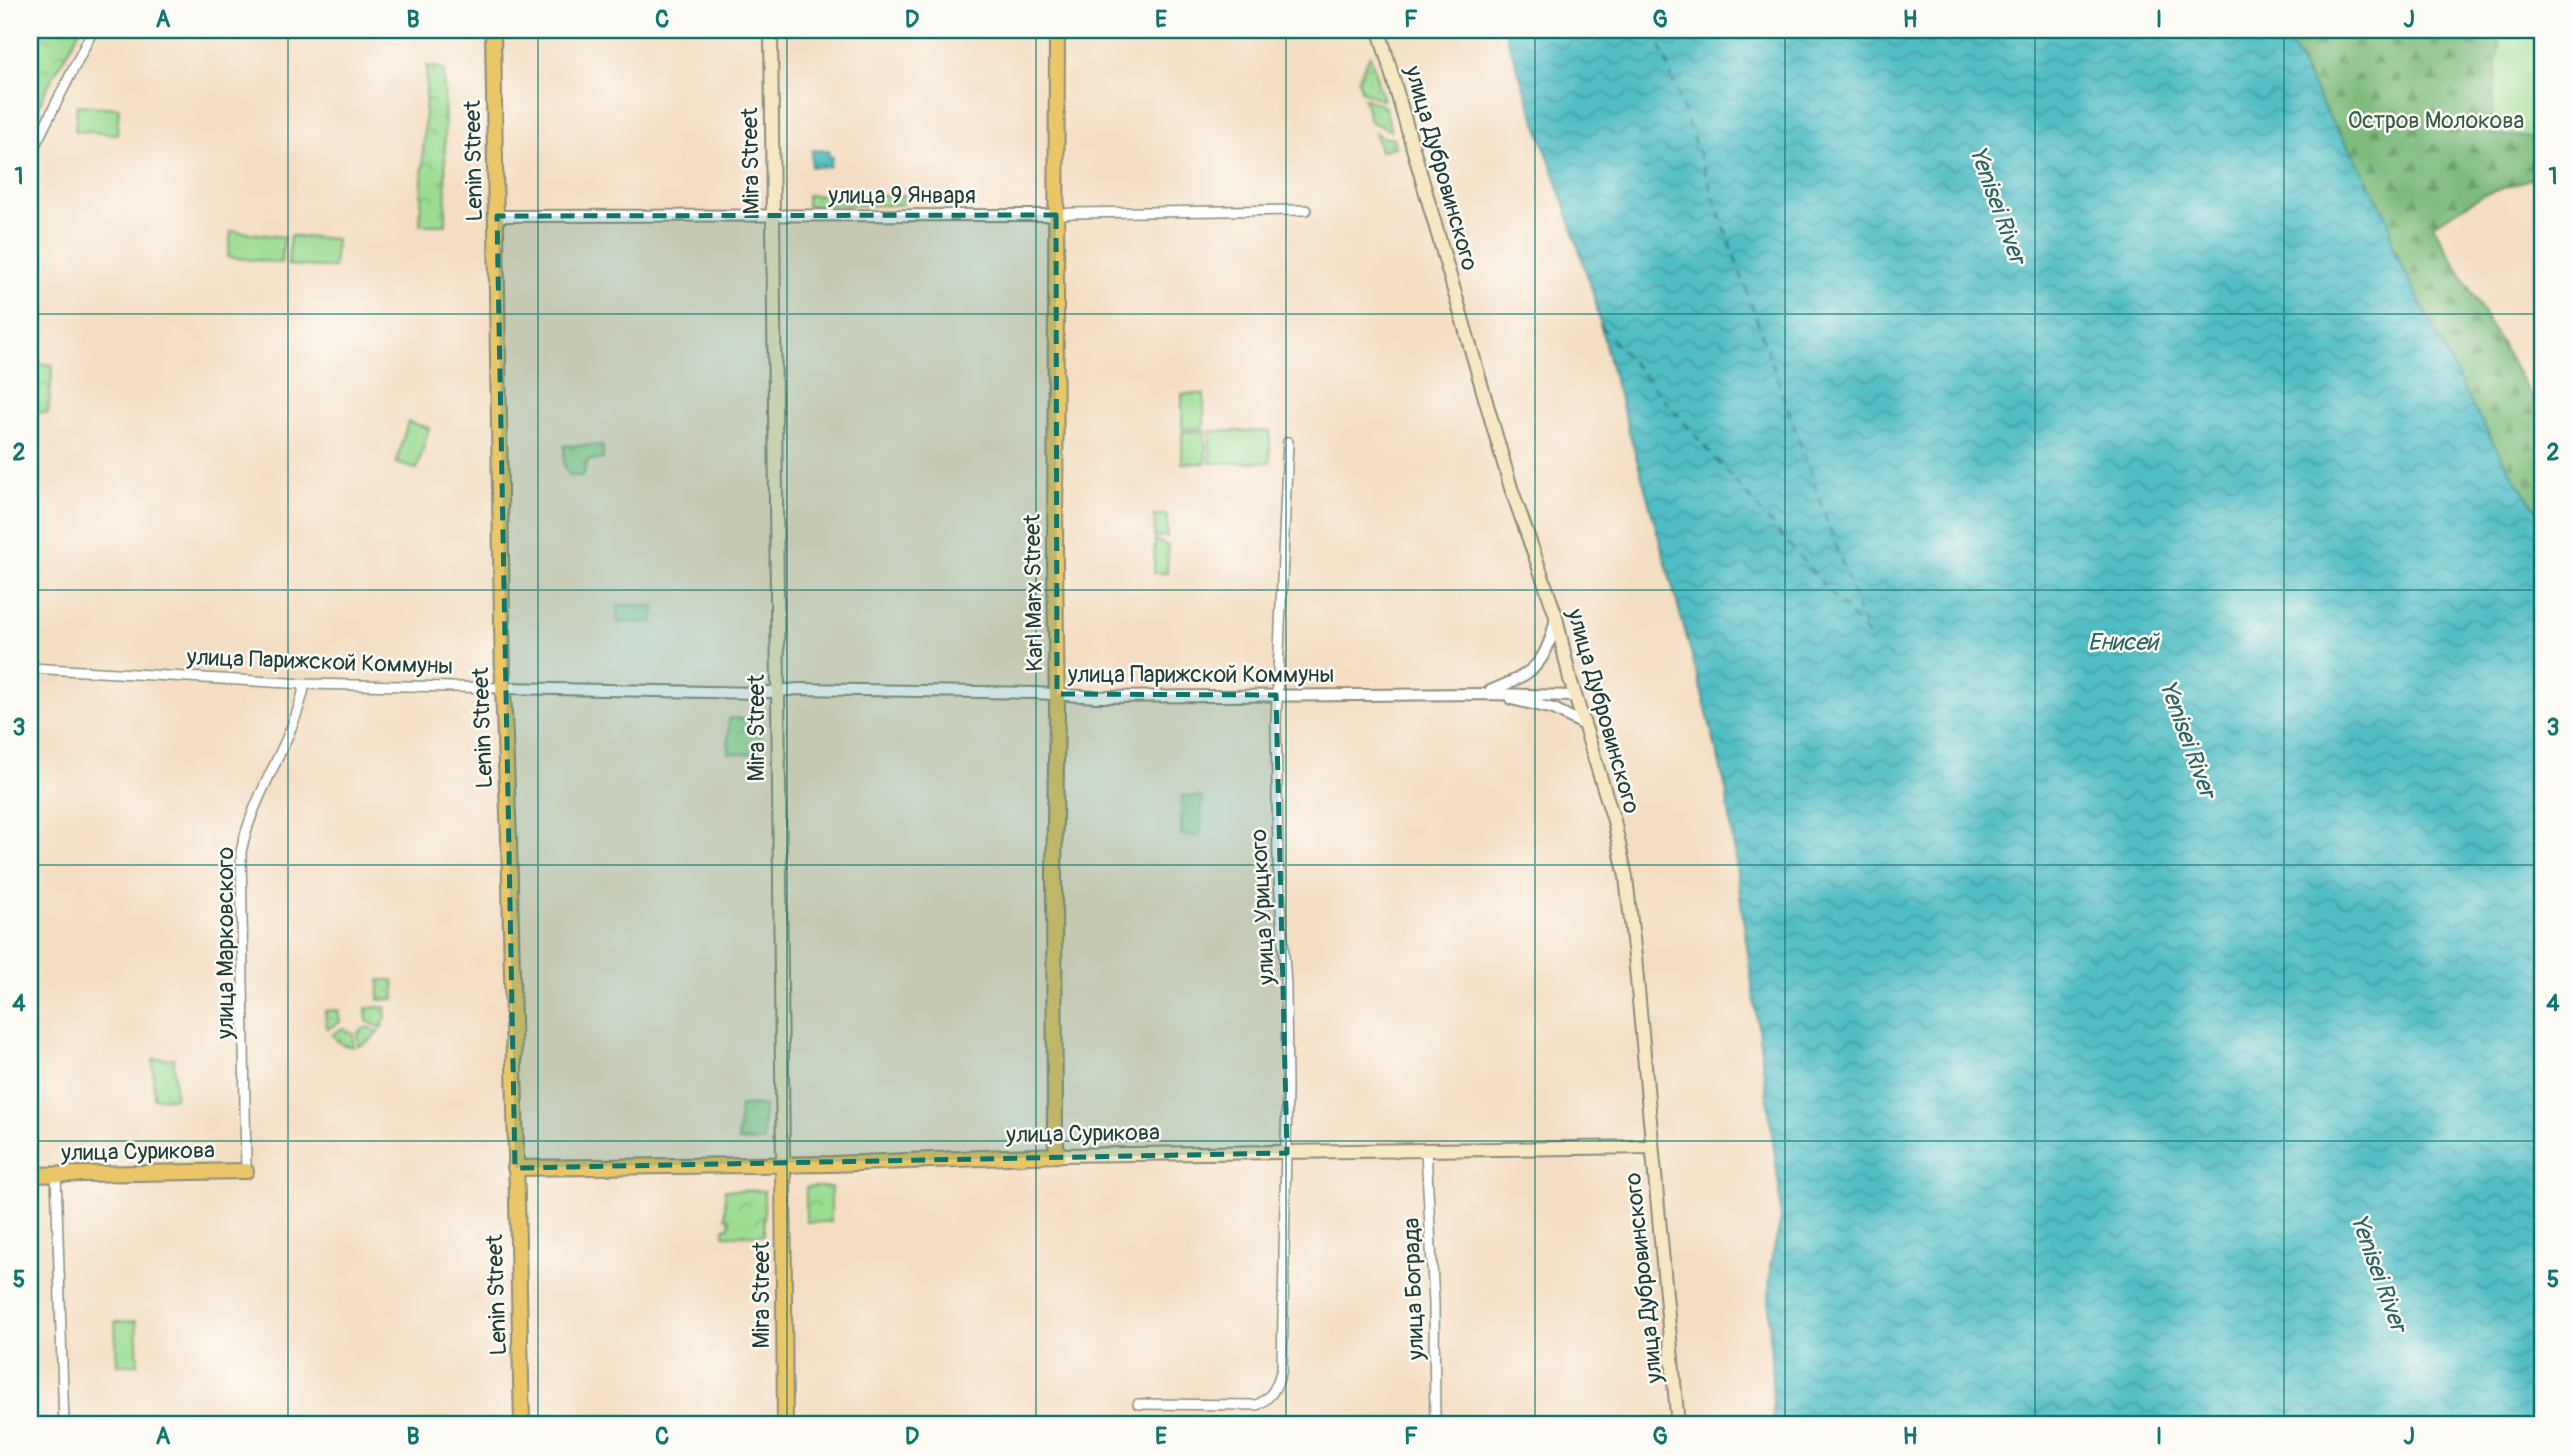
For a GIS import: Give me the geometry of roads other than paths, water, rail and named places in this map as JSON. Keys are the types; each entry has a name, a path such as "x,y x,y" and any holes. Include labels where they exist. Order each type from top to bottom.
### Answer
{"main road":[{"name":"Lenin Street","path":"493,30 503,688 509,839 522,1425"},
{"name":"Mira Street","path":"771,30 785,1425"},
{"name":"Karl Marx Street","path":"1057,30 1057,694 1054,874 1055,1138 1058,1155"},
{"name":"улица Дубровинского","path":"1379,30 1511,488 1556,618 1575,696 1614,821 1629,896 1678,1425"},
{"name":"улица Сурикова","path":"516,1168 783,1165 1058,1155 1652,1147"},
{"name":"улица Сурикова","path":"30,1175 246,1171"}],"street":[{"path":"30,155 93,30"},
{"name":"улица 9 Января","path":"497,216 1056,215 1306,210"},
{"name":"улица Урицкого","path":"1138,1404 1257,1405 1272,1394 1282,1369 1284,1175 1287,1153 1286,987 1277,826 1276,695 1288,443"},
{"path":"1484,694 1525,676 1537,665 1551,640 1556,618"},
{"name":"улица Парижской Коммуны","path":"30,668 305,684 759,693 778,690 1057,694 1096,697 1484,694 1575,696"},
{"name":"улица Марковского","path":"246,1171 241,852 249,820 300,707 305,684"},
{"path":"1484,694 1554,709 1585,726"},
{"name":"улица Бограда","path":"1426,1151 1434,1291 1435,1425"},
{"path":"57,1175 64,1425"}],"water":[{"name":"Енисей","path":"1504,30 2283,30 2327,114 2355,157 2388,219 2393,248 2470,402 2542,519 2542,1425 1774,1425 1769,1310 1770,1266 1781,1219 1779,1186 1726,789 1595,300"},
{"path":"812,150 829,151 829,157 832,157 829,167 811,167"}],"park label":[{"name":"Остров Молокова","path":"2436,120"}],"water label":[{"name":"Yenisei River","path":"1998,205"},
{"name":"Yenisei River","path":"2188,739"},
{"name":"Yenisei River","path":"2379,1273"}]}
